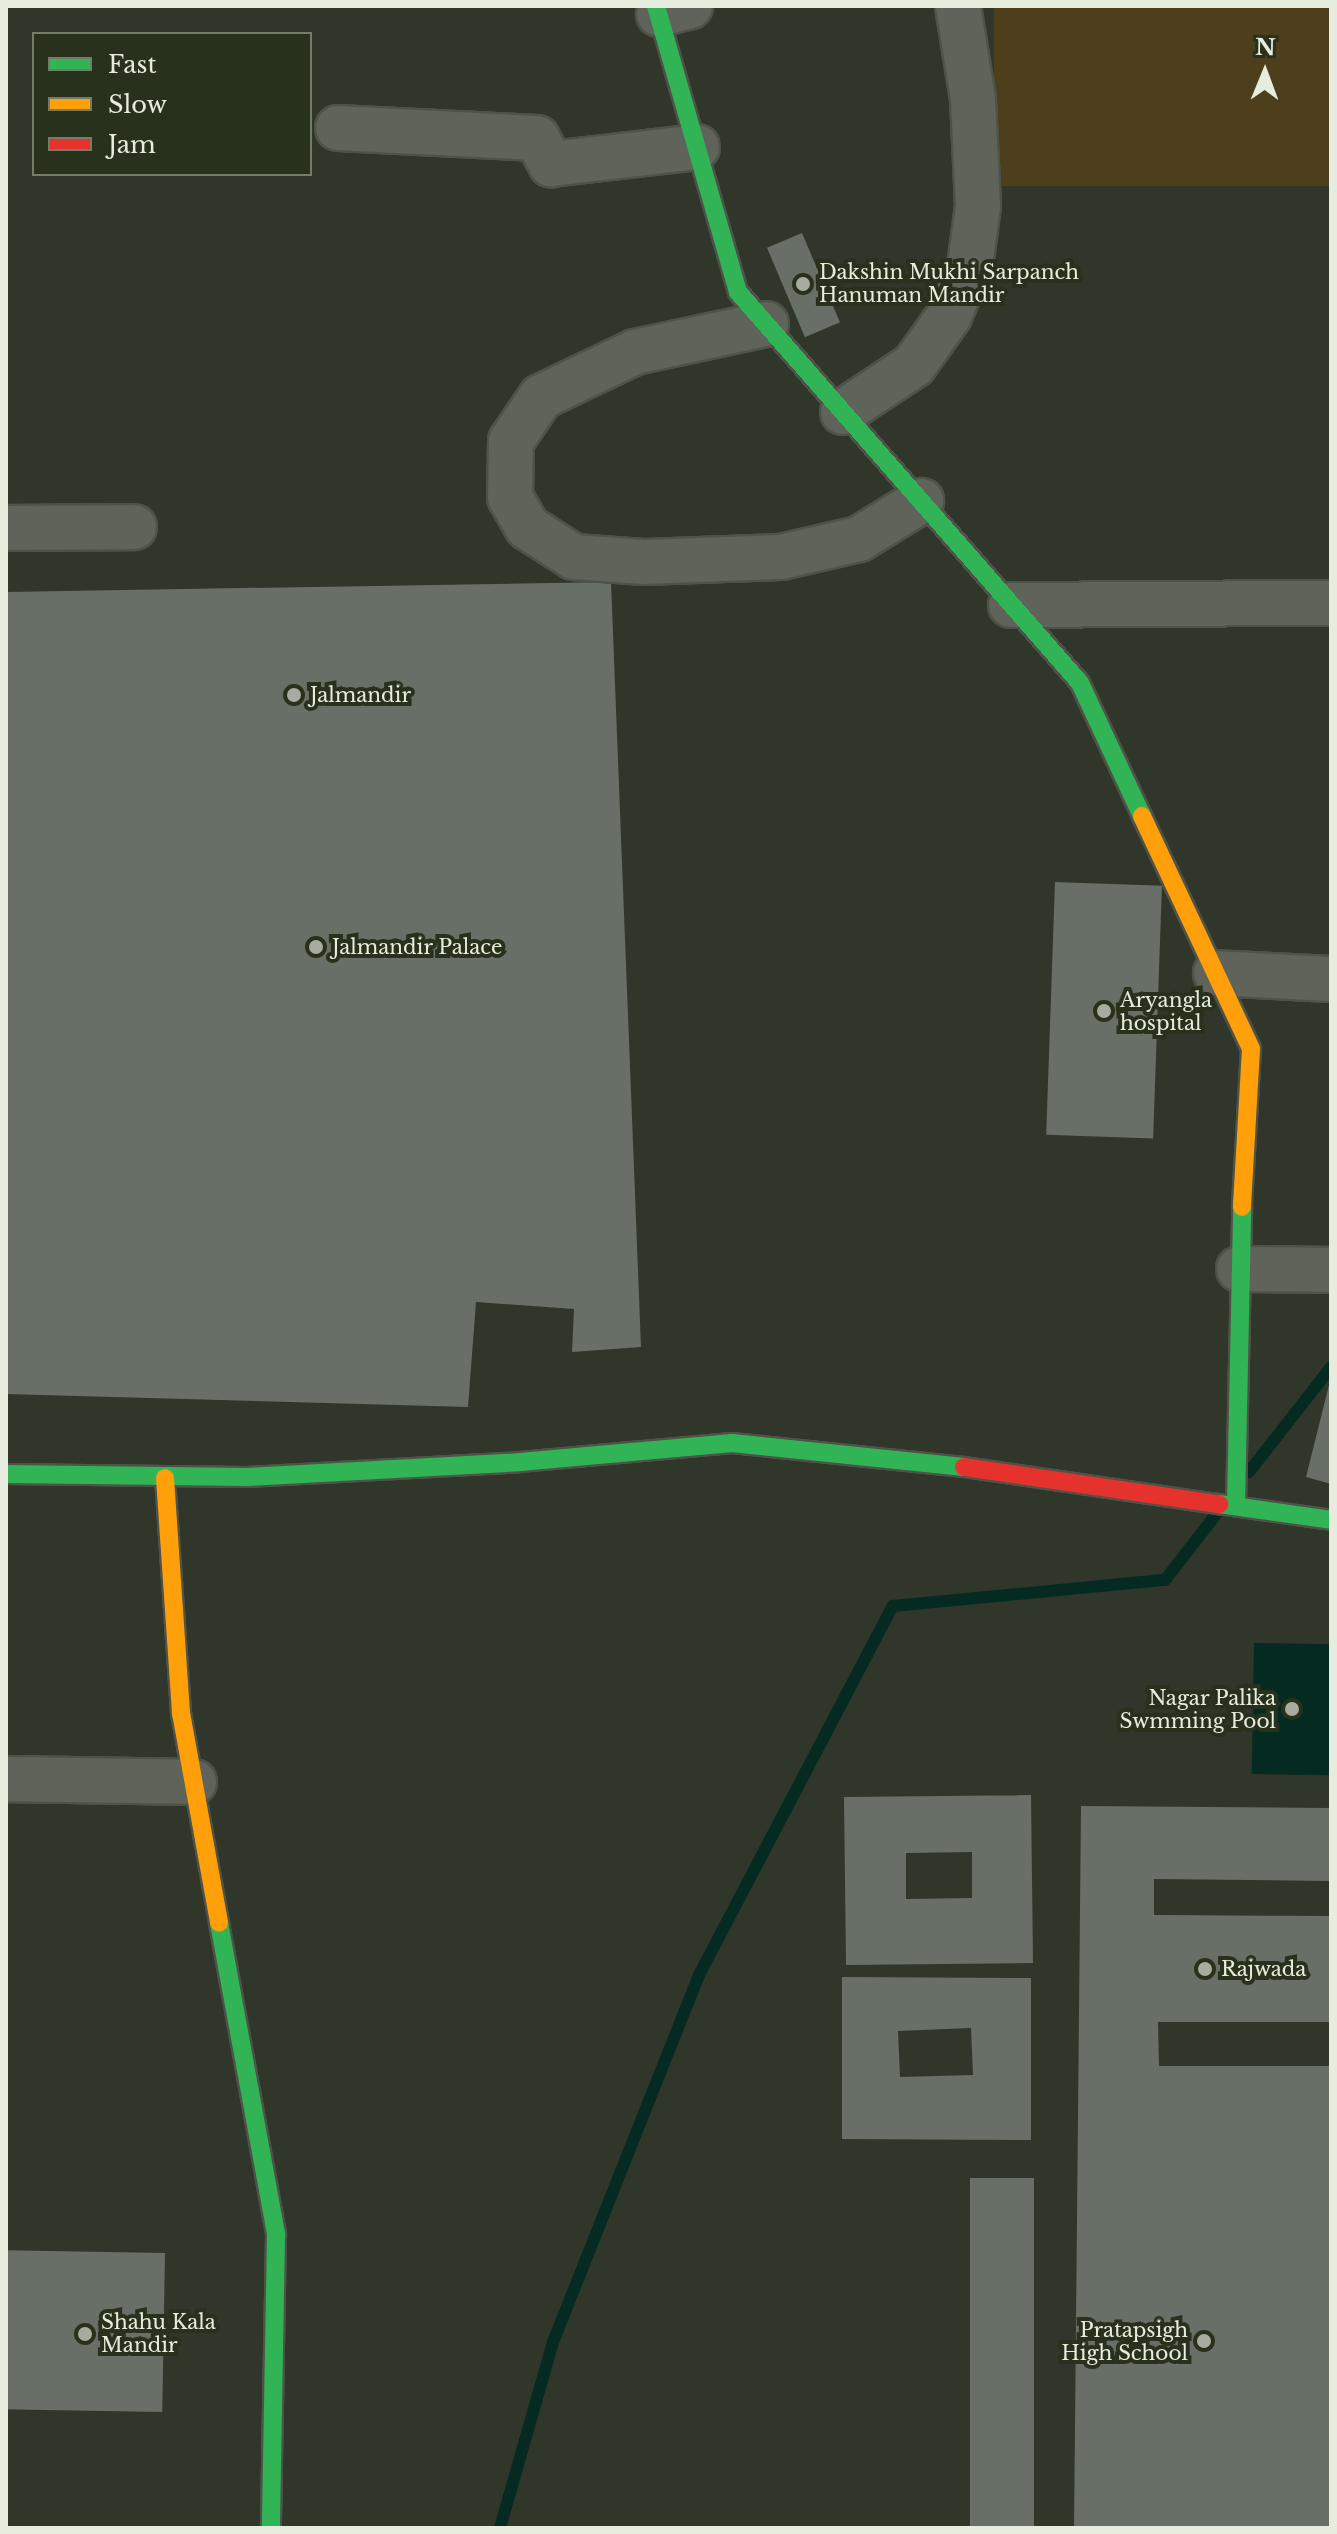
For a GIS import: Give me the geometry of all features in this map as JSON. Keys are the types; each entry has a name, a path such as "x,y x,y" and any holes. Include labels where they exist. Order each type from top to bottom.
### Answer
{"street":[{"path":"843,412 914,365 949,316 970,266 978,206 973,99 958,6"},
{"path":"668,9 697,147 738,292 1080,683 1251,1049 1239,1269 1236,1505"},
{"path":"338,128 537,138 551,164 697,147"},
{"path":"766,324 635,352 541,397 511,441 510,497 527,527 574,557 644,562 781,557 859,539 921,501"},
{"path":"6,528 134,527"},
{"path":"1011,605 1331,603"},
{"path":"1216,973 1331,979"},
{"path":"1239,1269 1331,1270"},
{"path":"6,1474 165,1478 505,1463 732,1443 921,1461 1331,1520"},
{"path":"165,1478 181,1713 276,2235 271,2528"},
{"path":"6,1779 194,1782"}],"shaded area":[{"path":"994,6 1331,6 1331,186 994,186"}],"water":[{"name":"Nagar Palika Swmming Pool","path":"1254,1643 1331,1644 1329,1775 1252,1774"}],"building":[{"name":"Dakshin Mukhi Sarpanch Hanuman Mandir","path":"802,233 840,322 805,337 767,248"},
{"name":"Jalmandir Palace","path":"611,582 641,1347 572,1352 574,1309 476,1302 468,1407 6,1394 6,592"},
{"name":"Aryangla hospital","path":"1055,882 1162,886 1153,1139 1046,1135"},
{"path":"1331,1381 1331,1484 1306,1477"},
{"path":"1031,1795 1033,1963 846,1965 844,1797","holes":["972,1852 972,1898 906,1899 906,1853"]},
{"path":"1081,1806 1331,1808 1331,1881 1154,1879 1154,1915 1331,1916 1331,2022 1158,2022 1159,2066 1331,2066 1331,2528 1074,2528"},
{"path":"842,1977 1031,1978 1031,2140 842,2139","holes":["971,2028 973,2075 900,2077 898,2031"]},
{"path":"970,2178 1034,2178 1034,2528 970,2528"},
{"name":"Shahu Kala Mandir","path":"6,2250 165,2253 162,2412 6,2409"}],"waterway":[{"path":"1249,1472 1331,1367"},
{"path":"500,2528 553,2342 699,1975 893,1606 1165,1580 1218,1512"}],"traffic: fast":[{"path":"656,6 738,292 1080,683 1142,816"},
{"path":"1236,1505 1242,1207"},
{"path":"6,1474 247,1477 520,1462 732,1443 964,1467"},
{"path":"1219,1504 1331,1520"},
{"path":"219,1923 276,2235 271,2528"}],"traffic: slow":[{"path":"1142,816 1251,1049 1242,1207"},
{"path":"165,1478 181,1713 219,1923"}],"traffic: jam":[{"path":"964,1467 1219,1504"}],"place":[{"name":"Dakshin Mukhi Sarpanch Hanuman Mandir","path":"803,284"},
{"name":"Jalmandir","path":"294,695"},
{"name":"Jalmandir Palace","path":"316,947"},
{"name":"Aryangla hospital","path":"1104,1011"},
{"name":"Nagar Palika Swmming Pool","path":"1292,1709"},
{"name":"Rajwada","path":"1205,1969"},
{"name":"Shahu Kala Mandir","path":"85,2334"},
{"name":"Pratapsigh High School","path":"1204,2341"}]}
